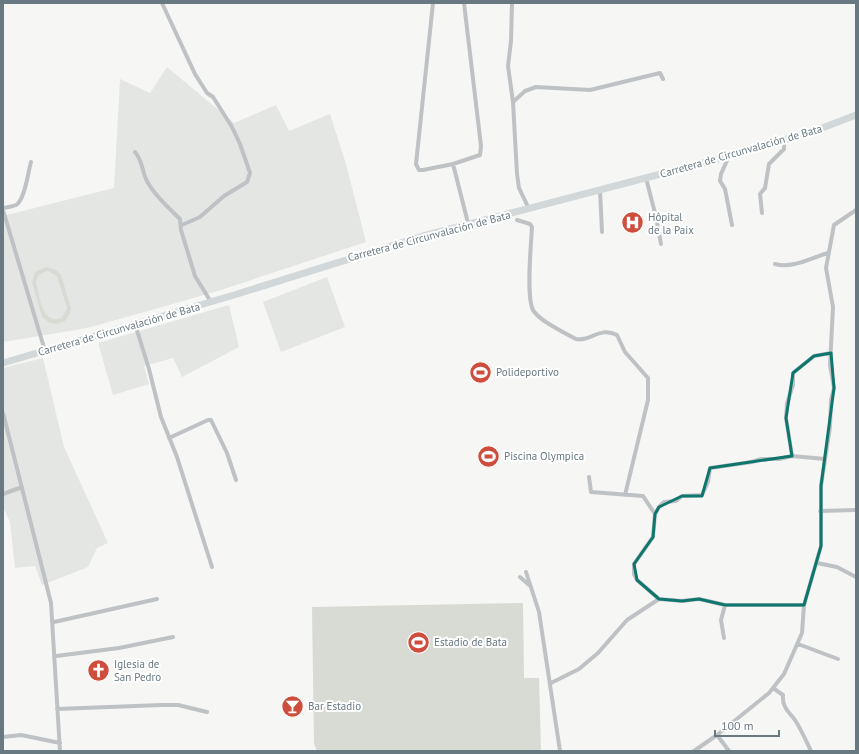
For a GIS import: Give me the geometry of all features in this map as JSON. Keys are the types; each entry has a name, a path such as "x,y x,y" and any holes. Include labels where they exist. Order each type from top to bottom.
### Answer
{"main road":[{"name":"Carretera de Circunvalación de Bata","path":"3,363 211,302 373,250 468,223 529,209 729,156 784,140 856,115"}],"street":[{"path":"162,3 195,74 232,127 240,144 250,173 247,182 224,196 200,217 182,225"},
{"path":"433,3 416,164 419,170 453,164 480,155 464,3"},
{"path":"512,3 511,42 508,66 513,102 519,188 529,209"},
{"path":"513,102 525,91 536,87 582,90 600,88 660,73 663,78"},
{"path":"762,213 760,194 765,188 769,164 784,150 784,140"},
{"path":"134,152 142,162 148,183 159,198 180,219 182,225 181,230 196,276 211,302"},
{"path":"729,156 721,174 720,181 725,189 732,225"},
{"path":"31,162 24,191 19,202 14,206 3,209 45,351"},
{"path":"453,164 468,223"},
{"path":"646,178 656,216 661,244"},
{"path":"600,189 602,232"},
{"path":"694,751 717,735 773,688 787,671 803,630 804,605 821,546 820,511 830,427 831,400 834,388 830,365 833,310 826,268 834,225 856,210"},
{"path":"517,220 530,224 532,227 530,291 533,310 540,317 576,339 581,340 602,332 617,336 625,352 648,378 648,400 625,495"},
{"path":"775,264 782,266 794,265 805,259 828,253"},
{"path":"135,324 169,438 212,567"},
{"path":"792,456 786,418 787,403 793,385 793,373 814,356 831,353"},
{"path":"3,413 49,589 54,622 60,751"},
{"path":"169,438 211,420 227,453 236,480"},
{"path":"804,605 725,604 699,598 682,601 659,598 637,580 633,569 634,564 653,538 655,514 664,502 676,501 682,496 702,495 708,482 710,468 752,462 761,459 778,459 792,456 825,459"},
{"path":"589,477 591,492 644,497 655,514"},
{"path":"3,494 22,487"},
{"path":"820,511 856,510"},
{"path":"816,563 837,567 856,577"},
{"path":"526,572 539,612 551,683 560,751"},
{"path":"520,577 530,585"},
{"path":"551,683 579,669 598,653 628,620 659,598"},
{"path":"54,622 157,599"},
{"path":"724,638 721,620 725,604"},
{"path":"56,656 119,648 174,637"},
{"path":"798,644 838,659"},
{"path":"773,688 783,695 782,702 794,719 811,751"},
{"path":"57,709 160,705 178,706 207,712"},
{"path":"3,737 20,735 60,743"},
{"path":"717,735 729,751"}],"highlighted area":[{"path":"831,353 834,388 821,486 821,546 804,605 725,605 699,599 682,601 659,599 637,580 634,564 653,537 655,514 659,507 682,496 702,496 710,468 792,456 786,418 793,373 814,356"}],"shaded area":[{"path":"167,67 234,123 276,105 289,131 330,114 346,164 366,242 221,290 87,328 3,342 3,216 114,188 120,79 150,93"},
{"path":"46,267 57,270 61,275 71,308 65,321 57,324 50,323 42,317 32,282 35,272","holes":["48,271 57,276 67,308 62,318 55,319 50,318 43,309 36,283 38,276"]},
{"path":"327,277 345,327 281,352 263,302"},
{"path":"229,305 239,347 182,377 173,358 144,366 149,384 113,395 98,343"},
{"path":"43,358 64,447 108,543 97,548 88,567 42,585 35,566 15,568 10,522 3,507 3,368"},
{"name":"Estadio de Bata","path":"523,603 524,678 539,678 541,751 317,751 314,744 312,607"}],"place":[{"name":"Hôpital de la Paix","path":"633,223"},
{"name":"Polideportivo","path":"481,372"},
{"name":"Piscina Olympica","path":"488,456"},
{"name":"Estadio de Bata","path":"418,642"},
{"name":"Iglesia de San Pedro","path":"99,670"},
{"name":"Bar Estadio","path":"293,706"}]}
